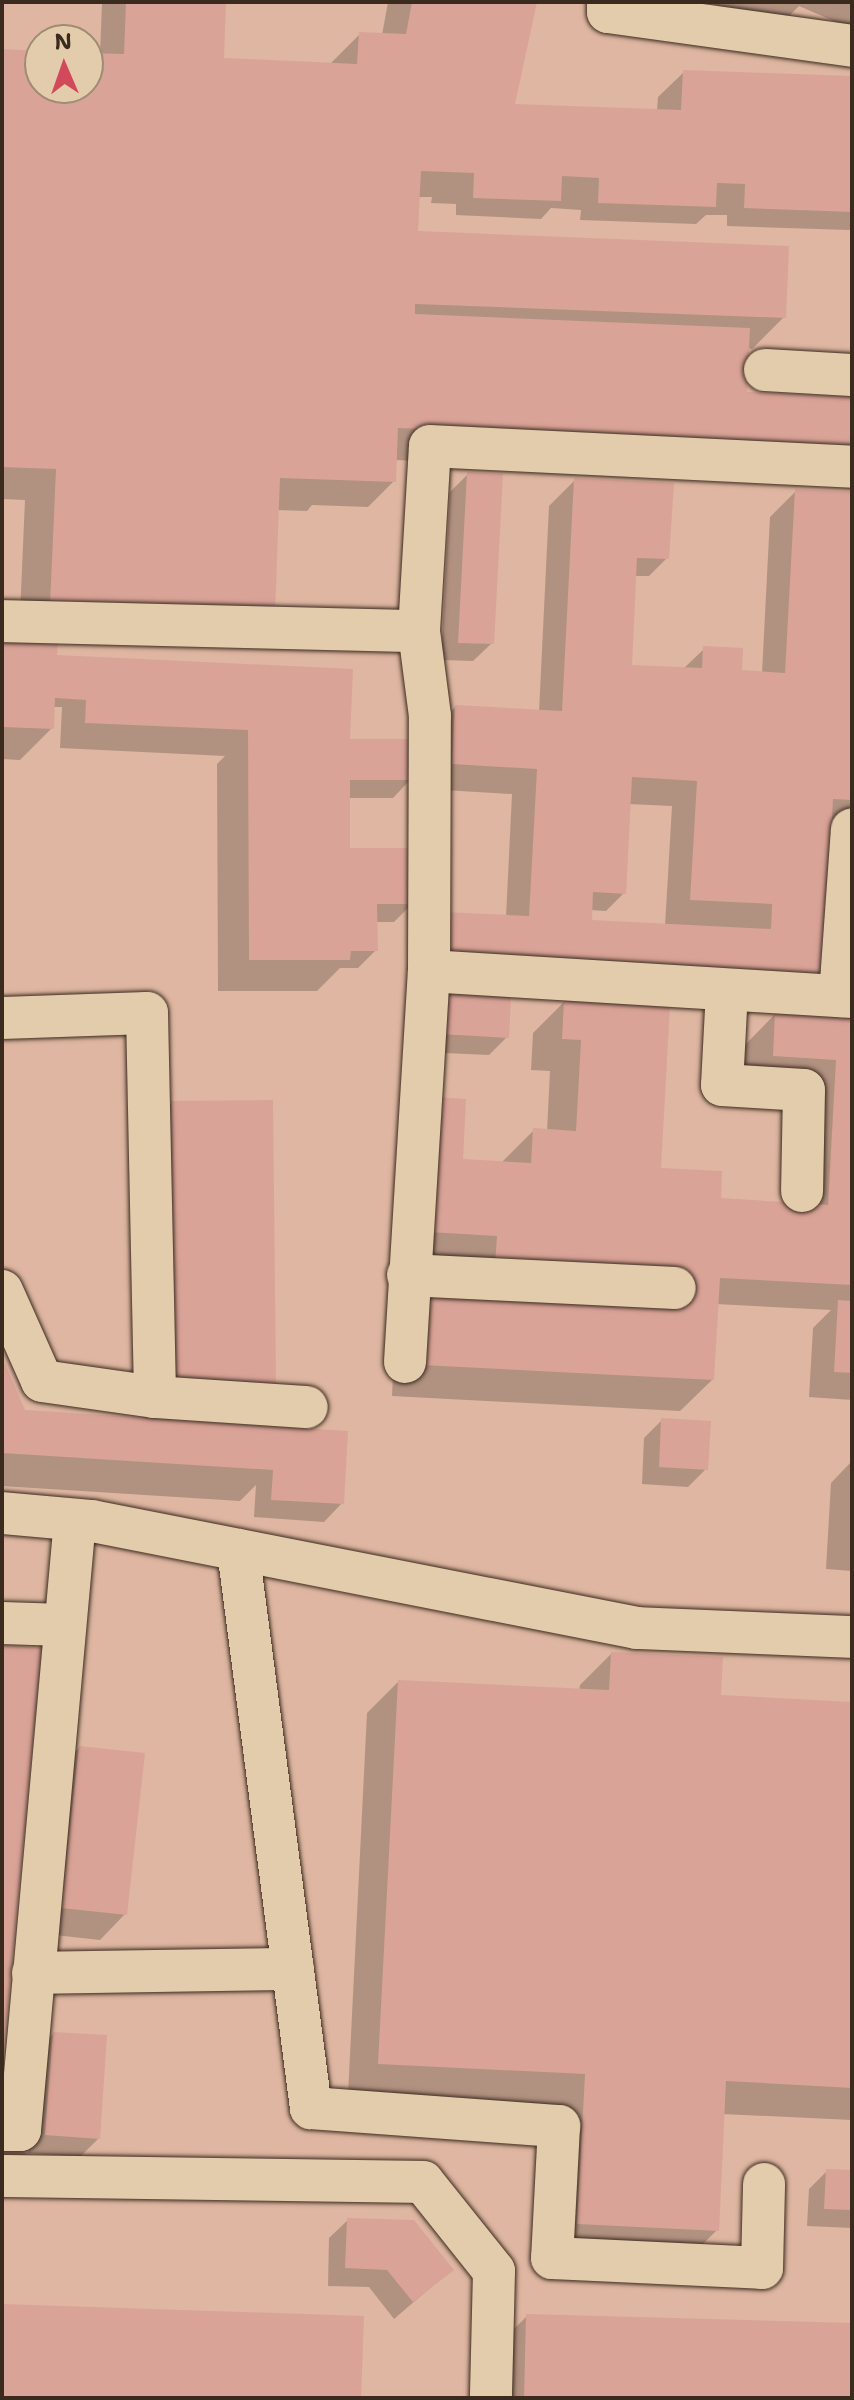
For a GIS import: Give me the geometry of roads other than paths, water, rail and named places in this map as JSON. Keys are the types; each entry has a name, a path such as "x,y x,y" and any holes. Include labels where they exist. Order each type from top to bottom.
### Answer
{"lane":[{"path":"608,2 608,12 852,46"},
{"path":"765,370 852,375"},
{"path":"405,1362 429,971 430,716 419,631 430,446 852,467"},
{"path":"2,621 419,631"},
{"path":"429,971 846,996 852,829"},
{"path":"727,990 722,1085 804,1090 802,1191"},
{"path":"2,1018 147,1013 155,1397"},
{"path":"408,1275 675,1288"},
{"path":"2,1291 42,1381 155,1397 307,1407"},
{"path":"2,1513 75,1520 637,1628 852,1637"},
{"path":"2,2130 20,2130 75,1520"},
{"path":"238,1550 311,2108 559,2126 552,2258 762,2268 764,2184"},
{"path":"2,1623 64,1625"},
{"path":"33,1973 293,1969"},
{"path":"2,2176 423,2182 494,2271 491,2398"}]}
